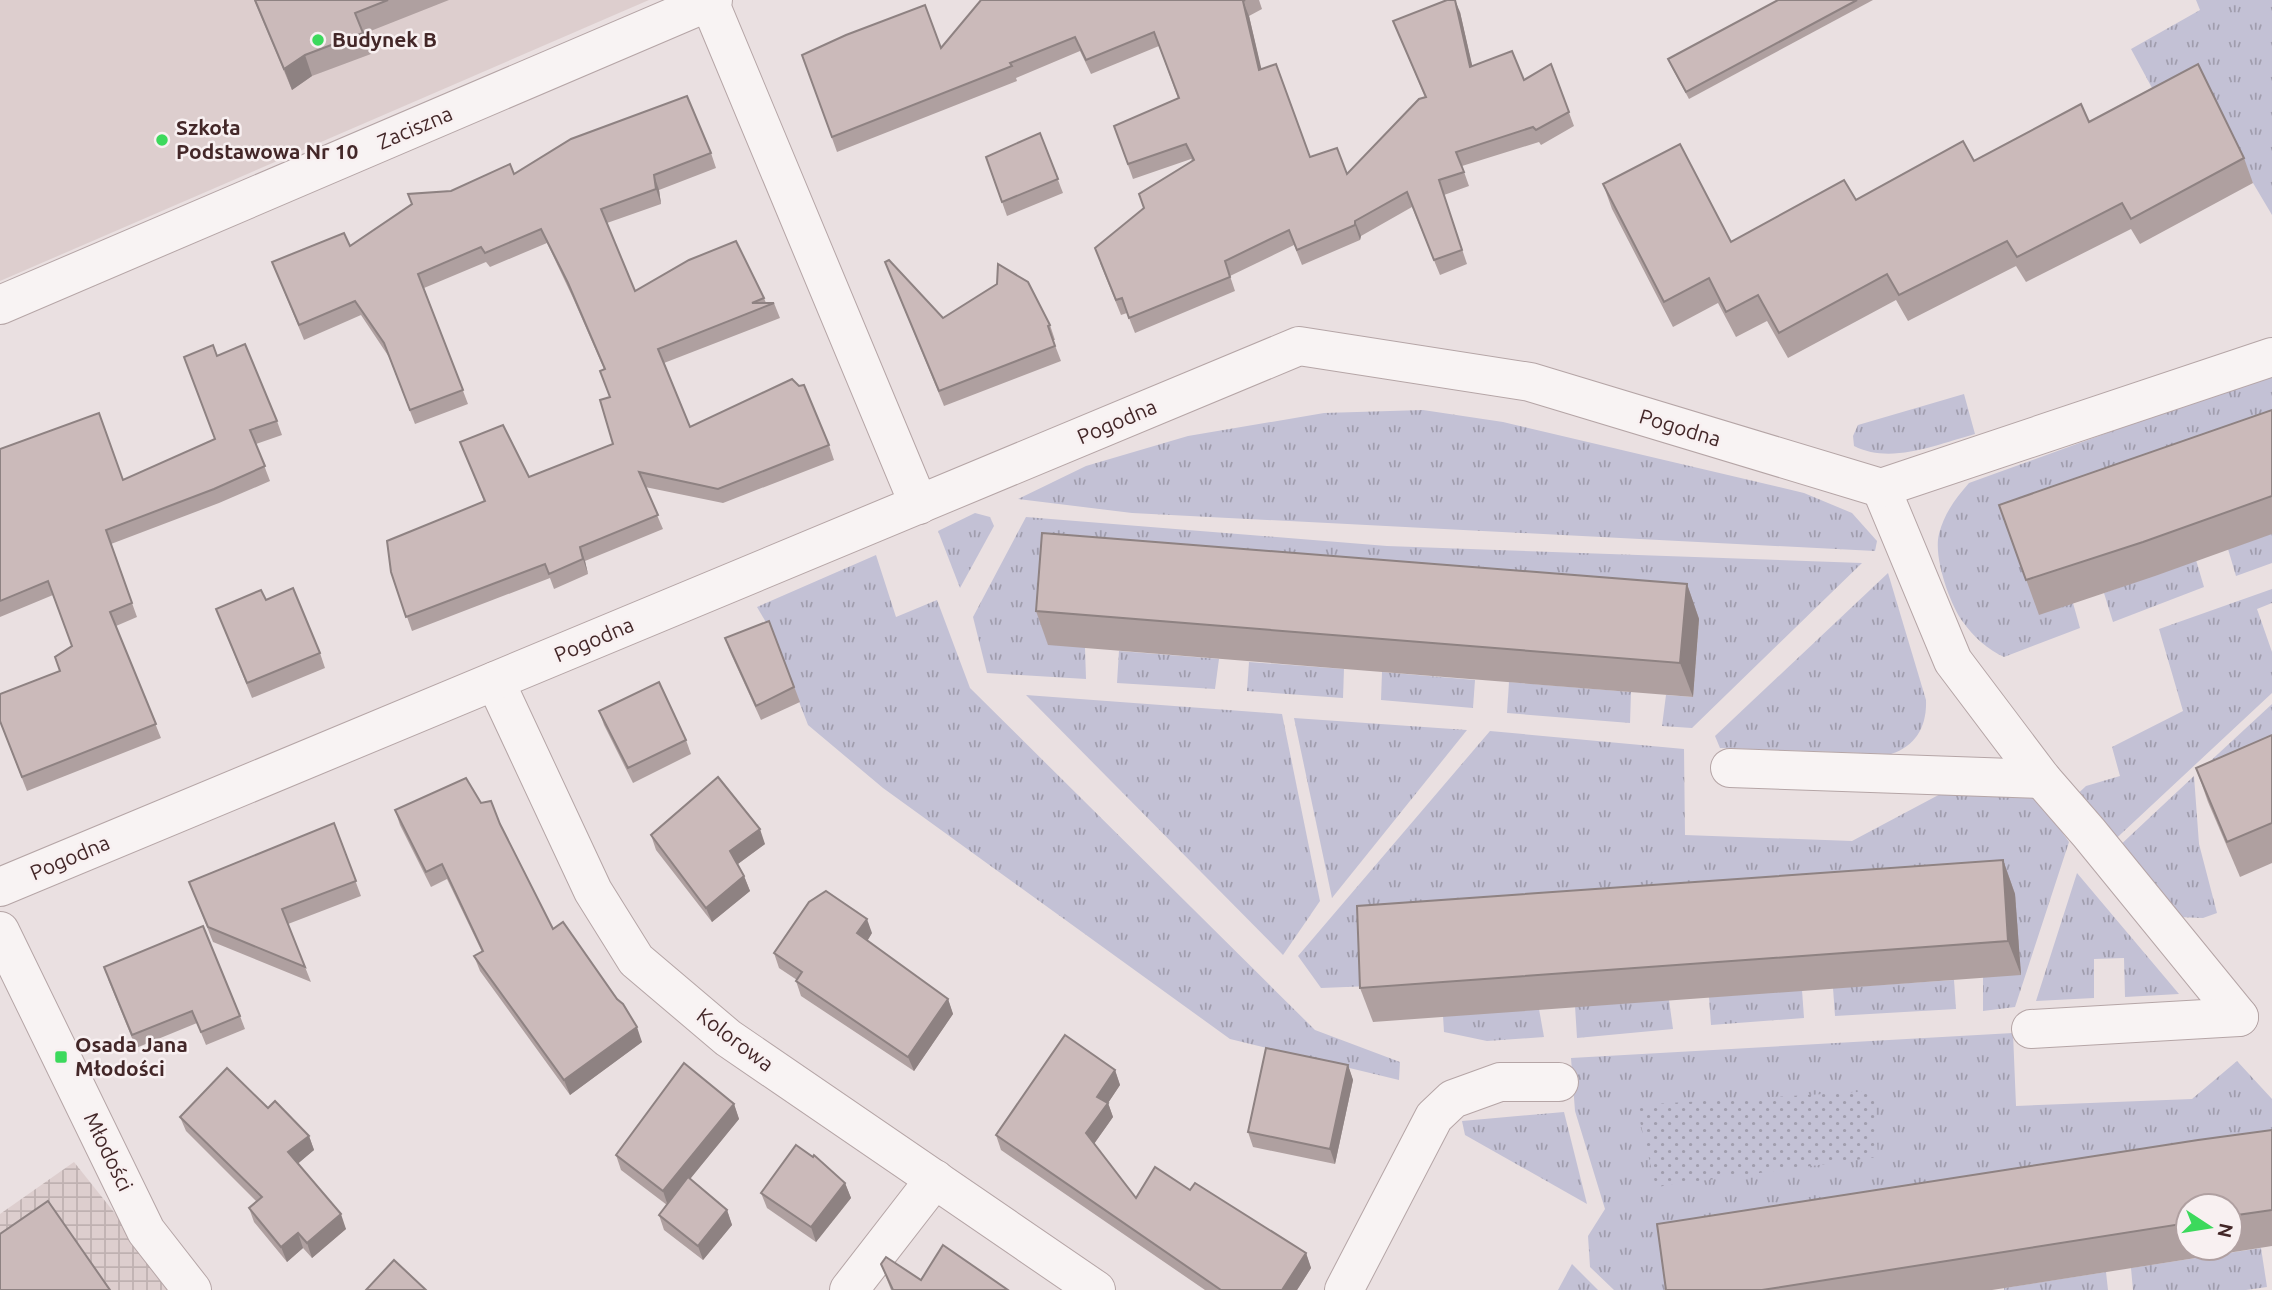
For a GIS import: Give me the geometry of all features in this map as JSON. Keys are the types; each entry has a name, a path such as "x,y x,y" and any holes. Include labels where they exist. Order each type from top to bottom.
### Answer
{"street":[{"name":"Zaciszna","path":"0,305 711,1"},
{"path":"711,1 919,505"},
{"name":"Pogodna","path":"0,887 1299,346 1530,382 1881,488"},
{"path":"2031,1028 2239,1017 2042,779 1953,662 1881,488 2272,357"},
{"name":"Kolorowa","path":"495,681 593,891 636,960 728,1038 1096,1290"},
{"path":"1730,768 2042,779"},
{"name":"Młodości","path":"4,948 146,1231 192,1290"},
{"path":"1344,1290 1434,1117 1452,1099 1500,1082 1559,1082"},
{"path":"849,1290 935,1179"}],"shaded area":[{"name":"Szkoła Podstawowa Nr 10","path":"0,0 649,0 0,281"},
{"path":"74,1162 176,1290 0,1290 0,1214"}],"green space":[{"path":"2196,0 2272,0 2272,215 2207,90 2165,112 2131,49 2200,10"},
{"path":"2272,373 2272,448 2073,603 2080,628 2004,657 1987,647 1967,627 1948,592 1938,555 1938,544 1947,513 1969,483"},
{"path":"1964,394 1975,434 1899,453 1883,454 1854,446 1853,436 1858,425"},
{"path":"1423,410 1503,422 1804,493 1852,513 1877,541 1875,551 1132,513 1018,499 1086,466 1188,436 1324,413"},
{"path":"975,513 990,517 994,526 960,588 938,531"},
{"path":"1026,517 1387,546 1862,563 1692,728 1662,726 1666,695 1693,697 1699,619 1085,648 1086,679 987,673 973,617"},
{"path":"2272,533 2272,563 2236,576 2228,549"},
{"path":"876,555 896,617 937,600 970,688 1315,1030 1400,1062 1399,1080 1230,1039 883,788 808,725 774,636 757,607"},
{"path":"2196,560 2204,587 2113,622 2104,593"},
{"path":"1888,573 1926,700 1922,726 1913,740 1891,754 1720,748 1715,736"},
{"path":"2272,589 2272,603 2257,609 2272,652 2272,693 2107,847 2068,803 2086,786 2120,776 2112,747 2183,711 2159,629"},
{"path":"1119,651 1219,659 1215,689 1117,683"},
{"path":"1249,662 1344,669 1343,698 1247,691"},
{"path":"1382,672 1475,680 1473,708 1381,700"},
{"path":"1509,682 1631,692 1630,723 1507,713"},
{"path":"1026,695 1282,714 1320,901 1283,955"},
{"path":"2272,704 2272,775 2205,766"},
{"path":"1294,718 1467,730 1332,898"},
{"path":"1490,731 1684,749 1685,835 1852,841 1946,791 2031,788 2069,842 2015,1007 1983,1011 1983,977 1321,988 1298,956"},
{"path":"2194,776 2199,844 2217,913 2203,918 2178,917 2115,850"},
{"path":"2077,873 2179,994 2125,997 2124,958 2094,959 2094,998 2036,1001"},
{"path":"1954,980 1956,1009 1835,1016 1833,988"},
{"path":"1802,990 1804,1018 1711,1025 1709,997"},
{"path":"1669,1000 1673,1029 1577,1038 1575,1006"},
{"path":"1539,1009 1544,1037 1487,1041 1444,1032 1443,1016"},
{"path":"2013,1033 2016,1106 2192,1099 2237,1061 2272,1099 2272,1166 1674,1290 1614,1290 1590,1267 1588,1236 1605,1209 1575,1111 1571,1058"},
{"path":"1874,1091 1878,1157 1656,1187 1636,1105"},
{"path":"1564,1112 1587,1204 1465,1135 1462,1121"},
{"path":"2261,1248 2267,1287 2246,1290 2133,1290 2131,1268 2174,1261 2244,1262 2244,1251"},
{"path":"1572,1264 1598,1290 1558,1290"},
{"path":"2106,1272 2108,1290 2004,1290 2004,1288"}],"building":[{"path":"255,0 388,0 355,13 363,33 305,55 284,69"},
{"path":"981,0 1245,0 1243,1 1259,70 1276,64 1310,157 1337,148 1347,174 1419,99 1426,97 1393,21 1447,0 1455,0 1470,67 1512,51 1524,80 1551,64 1569,112 1536,130 1533,127 1456,152 1464,172 1439,180 1462,250 1434,260 1407,192 1355,221 1355,225 1297,250 1289,230 1225,261 1230,277 1129,318 1122,298 1116,300 1095,248 1144,208 1139,194 1194,160 1186,144 1128,164 1114,126 1179,98 1154,32 1086,60 1075,37 1010,63 1012,66 832,137 802,55 925,5 941,48"},
{"path":"1778,0 1857,0 1686,92 1668,59"},
{"path":"2198,64 2244,158 2131,219 2122,203 2017,257 2007,241 1899,295 1887,274 1779,333 1758,295 1726,312 1709,278 1664,302 1603,184 1680,144 1731,242 1844,180 1856,200 1963,141 1974,161 2081,104 2089,122"},
{"path":"687,96 711,153 654,175 656,189 601,209 635,291 689,260 736,241 764,298 752,303 774,303 658,349 690,427 792,379 799,386 804,385 829,445 718,489 639,472 658,515 580,547 583,559 549,574 545,564 406,617 391,572 387,541 485,501 460,442 503,425 529,477 613,444 600,400 610,397 600,371 605,369 568,283 541,229 485,253 481,247 418,274 463,390 410,410 384,343 355,301 299,325 272,262 344,233 350,246 412,204 408,194 451,191 510,164 514,174 571,139"},
{"path":"1040,133 1058,179 1002,202 986,157"},
{"path":"889,260 943,318 997,284 998,264 1028,282 1050,325 1048,326 1055,346 939,391 885,262"},
{"path":"245,344 277,421 250,430 265,466 214,489 106,530 132,603 110,612 156,724 22,777 0,721 0,694 60,671 55,657 72,646 48,581 0,601 0,449 99,413 123,480 215,439 184,357 213,345 217,356"},
{"path":"2272,410 2272,496 2026,580 1999,505"},
{"path":"1042,533 1687,584 1680,663 1036,611"},
{"path":"293,588 320,653 247,683 216,609 261,590 266,600"},
{"path":"769,621 794,687 756,706 725,638"},
{"path":"659,682 686,740 628,768 599,711"},
{"path":"2272,735 2272,823 2227,842 2196,768"},
{"path":"718,777 760,829 730,851 744,876 706,908 651,835"},
{"path":"466,778 481,803 491,801 553,929 563,922 637,1027 564,1080 474,956 483,951 442,864 426,872 395,810"},
{"path":"334,823 356,881 282,909 305,967 208,927 189,882"},
{"path":"2003,860 2008,941 1360,988 1357,906"},
{"path":"826,891 867,919 857,933 948,999 908,1057 796,981 802,972 774,953 809,902"},
{"path":"203,926 240,1016 201,1032 192,1011 132,1035 104,967"},
{"path":"1065,1035 1115,1070 1097,1097 1108,1103 1086,1133 1136,1198 1155,1167 1190,1190 1195,1183 1306,1253 1282,1290 1221,1290 996,1135"},
{"path":"1266,1048 1348,1065 1330,1149 1248,1132"},
{"path":"684,1063 734,1104 663,1191 616,1155"},
{"path":"227,1068 268,1108 275,1101 309,1136 288,1152 341,1214 307,1243 298,1233 281,1247 249,1208 262,1197 180,1117"},
{"path":"2272,1130 2272,1210 2244,1214 2244,1192 2174,1192 2174,1225 1762,1290 1666,1290 1657,1224"},
{"path":"796,1145 813,1157 814,1155 845,1183 811,1227 761,1193"},
{"path":"688,1177 727,1210 698,1246 659,1215"},
{"path":"48,1201 110,1290 0,1290 0,1234"},
{"path":"943,1245 1008,1290 893,1290 881,1264 886,1257 921,1280"},
{"path":"394,1260 426,1290 366,1290"}],"place":[{"name":"Budynek B","path":"318,40"},
{"name":"Szkoła Podstawowa Nr 10","path":"162,140"},
{"name":"Osada Jana Młodości","path":"61,1057"}]}
